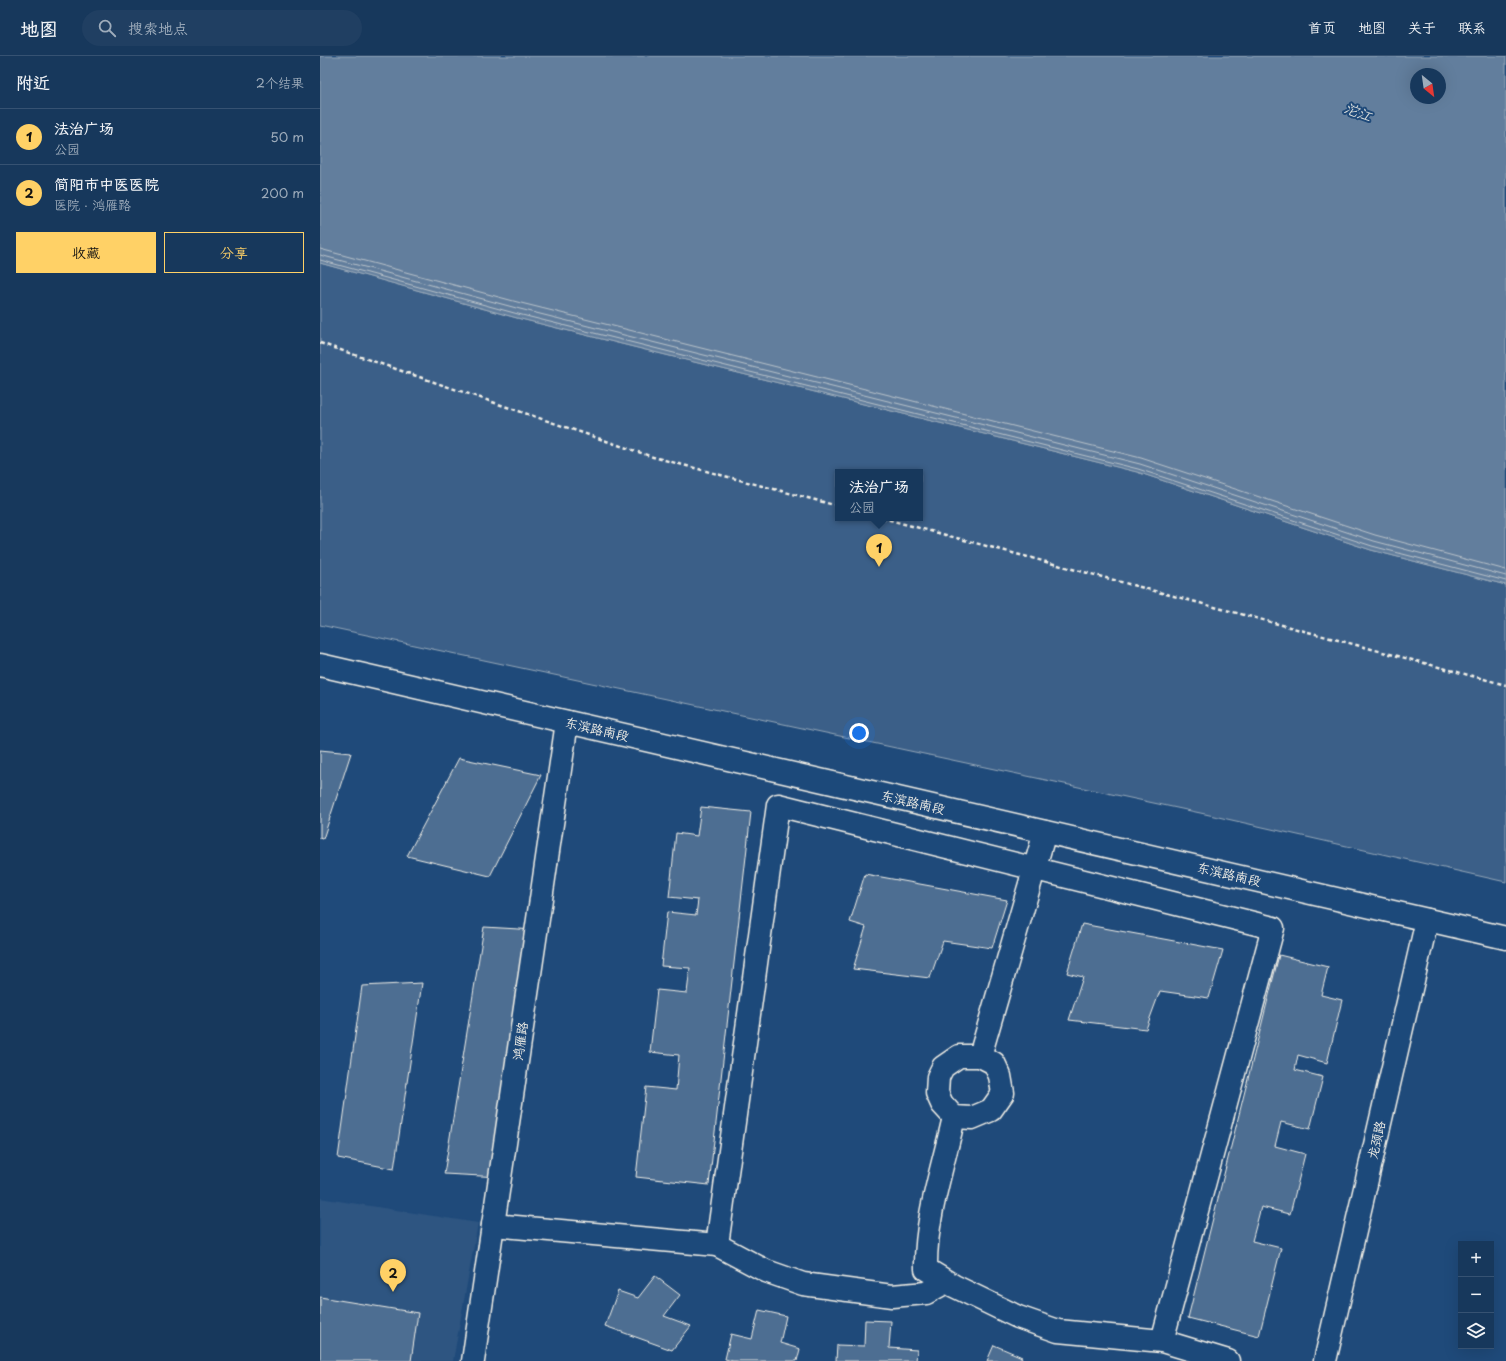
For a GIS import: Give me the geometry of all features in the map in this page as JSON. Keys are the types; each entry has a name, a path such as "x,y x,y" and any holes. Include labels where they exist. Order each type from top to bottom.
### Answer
{"street":[{"name":"东滨路南段","path":"320,665 1506,938"},
{"name":"鸿雁路","path":"473,1361 567,722"},
{"path":"717,1245 778,805 1273,928 1162,1341"},
{"path":"980,1056 1045,832"},
{"name":"龙颈路","path":"1325,1361 1427,920"},
{"path":"959,1056 980,1056 994,1063 1000,1076 1003,1093 991,1110 972,1118 954,1118 942,1104 937,1093 938,1077 943,1067 959,1056"},
{"path":"954,1118 927,1229 926,1269 946,1282 1018,1317 1058,1332 1162,1341 1228,1361"},
{"path":"493,1225 717,1245 766,1271 803,1284 892,1296 926,1293 946,1282"}],"path":[{"path":"320,343 654,457 835,505"},
{"path":"893,521 1506,685"}],"shaded area":[{"path":"320,263 517,318 1137,472 1371,550 1506,585 1506,882 1205,814 320,625"},
{"path":"320,1198 478,1223 453,1361 320,1361"}],"water":[{"name":"沱江","path":"320,56 1506,56 1506,585 1371,550 1137,472 517,318 320,263"}],"building":[{"path":"320,750 351,753 323,839 320,838"},
{"path":"459,758 541,775 490,876 407,856"},
{"path":"701,807 751,812 709,1185 636,1177 646,1087 676,1090 679,1055 650,1052 657,990 687,993 690,968 661,966 667,912 696,915 698,900 669,897 676,833 697,836"},
{"path":"865,874 1007,900 992,948 943,941 930,978 853,969 866,927 850,922"},
{"path":"1082,924 1223,950 1209,998 1160,991 1146,1029 1069,1020 1083,977 1067,973"},
{"path":"484,927 536,930 500,1177 444,1174"},
{"path":"1279,955 1328,967 1321,995 1342,1000 1327,1063 1298,1055 1295,1070 1323,1077 1310,1129 1281,1122 1275,1146 1305,1154 1290,1214 1261,1207 1252,1241 1281,1248 1259,1336 1188,1318"},
{"path":"422,983 394,1169 338,1158 362,986"},
{"path":"655,1276 680,1295 664,1316 691,1326 672,1350 605,1326 618,1291 638,1298"},
{"path":"320,1297 418,1313 411,1361 320,1361"},
{"path":"759,1310 786,1316 780,1343 800,1349 797,1361 733,1361 725,1359 731,1334 752,1339"},
{"path":"865,1320 891,1321 889,1348 917,1350 916,1361 836,1361 837,1345 864,1346"},
{"path":"994,1345 1022,1357 1020,1361 987,1361"}],"place":[{"name":"法治广场","path":"879,567"},
{"name":"简阳市中医医院","path":"393,1292"}]}
